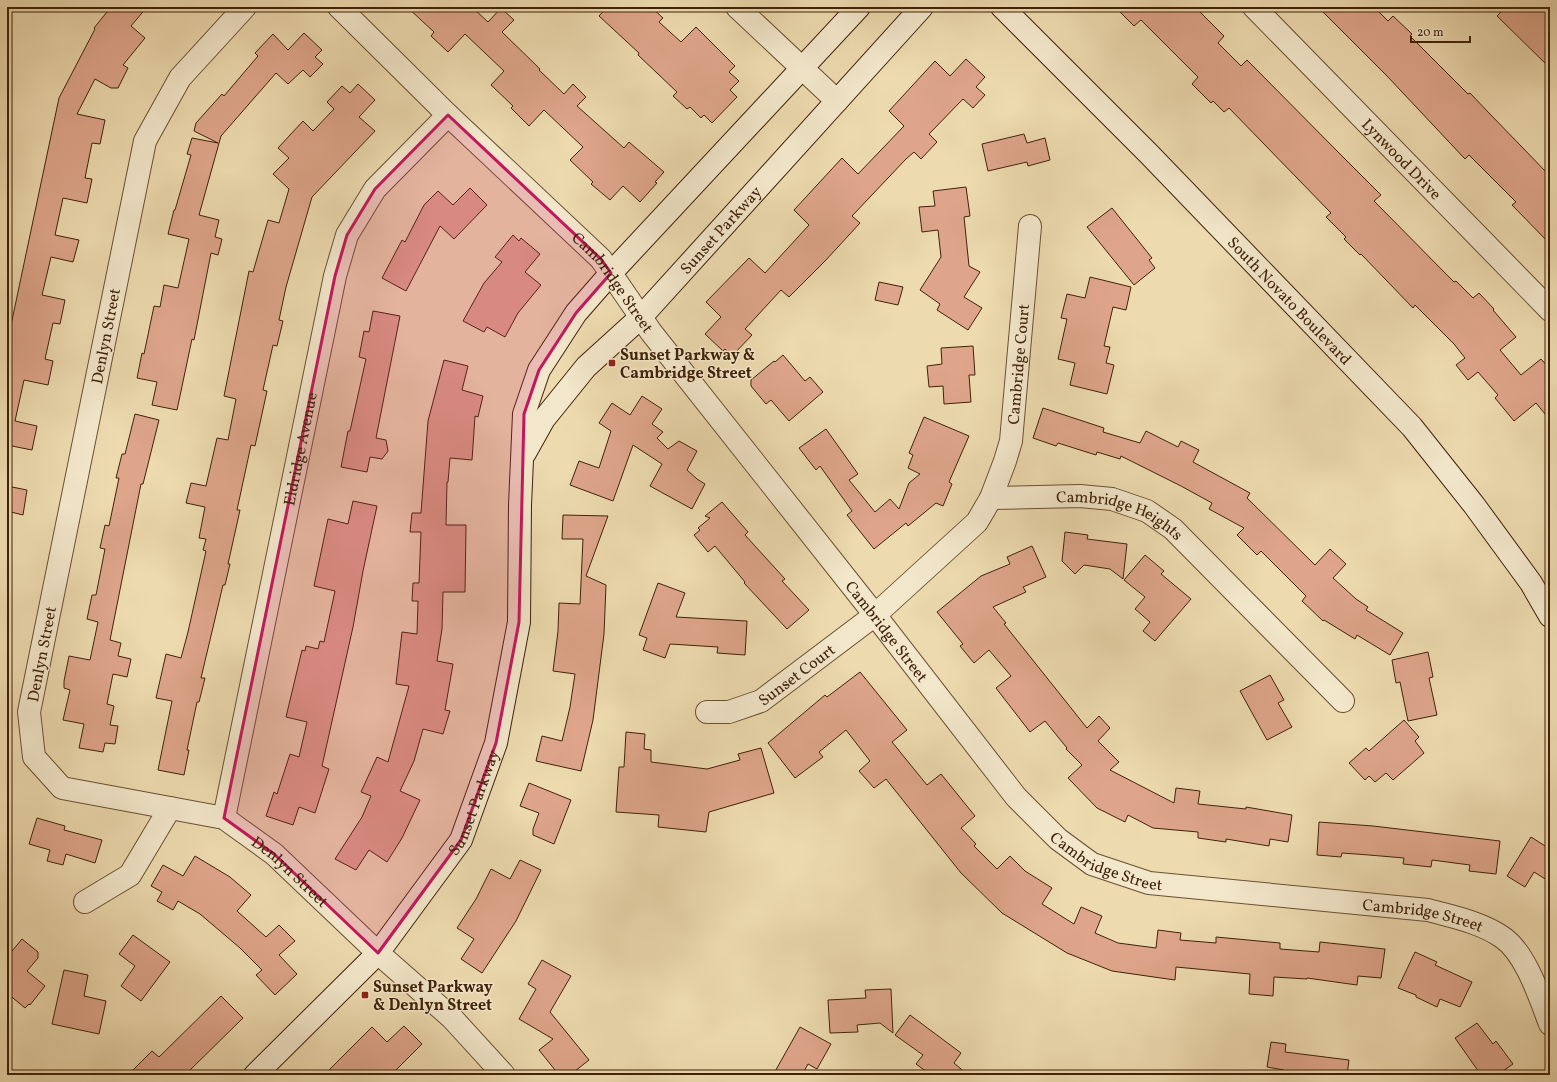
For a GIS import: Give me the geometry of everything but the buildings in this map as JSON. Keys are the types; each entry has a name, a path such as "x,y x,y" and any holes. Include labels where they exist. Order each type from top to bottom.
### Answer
{"street":[{"name":"Denlyn Street","path":"246,7 180,78 145,141 29,712 34,757 62,788 224,818 274,854 378,953 452,1018 504,1075"},
{"name":"Cambridge Street","path":"339,7 448,115 601,259 651,332 875,615 1016,797 1058,840 1092,864 1148,883 1428,910 1471,921 1502,937 1516,949 1533,979 1550,1024"},
{"path":"738,7 837,101"},
{"name":"Sunset Parkway","path":"255,1075 378,953 461,840 496,743 518,622 520,505 524,414 539,370 576,313 611,273 859,7"},
{"name":"Sunset Parkway","path":"523,456 544,420 586,367 641,317 922,7"},
{"name":"South Novato Boulevard","path":"1002,7 1149,154 1412,427 1474,505 1531,583 1550,616"},
{"name":"Lynwood Drive","path":"1254,7 1550,310"},
{"name":"Eldridge Avenue","path":"224,818 336,276 347,235 375,189 448,115"},
{"name":"Cambridge Court","path":"990,498 1005,461 1011,441 1030,226"},
{"name":"Cambridge Heights","path":"990,498 1080,496 1112,499 1147,511 1173,529 1343,701"},
{"path":"875,615 977,522 990,498"},
{"name":"Sunset Court","path":"707,712 729,712 760,701 875,615"},
{"path":"85,902 130,876 170,808"}],"highlighted area":[{"path":"448,115 601,259 611,273 576,313 539,370 524,414 519,622 496,743 461,840 378,953 274,854 224,818 335,276 347,235 375,189"}],"place":[{"name":"Sunset Parkway & Cambridge Street","path":"612,363"},
{"name":"Sunset Parkway & Denlyn Street","path":"365,995"}]}
